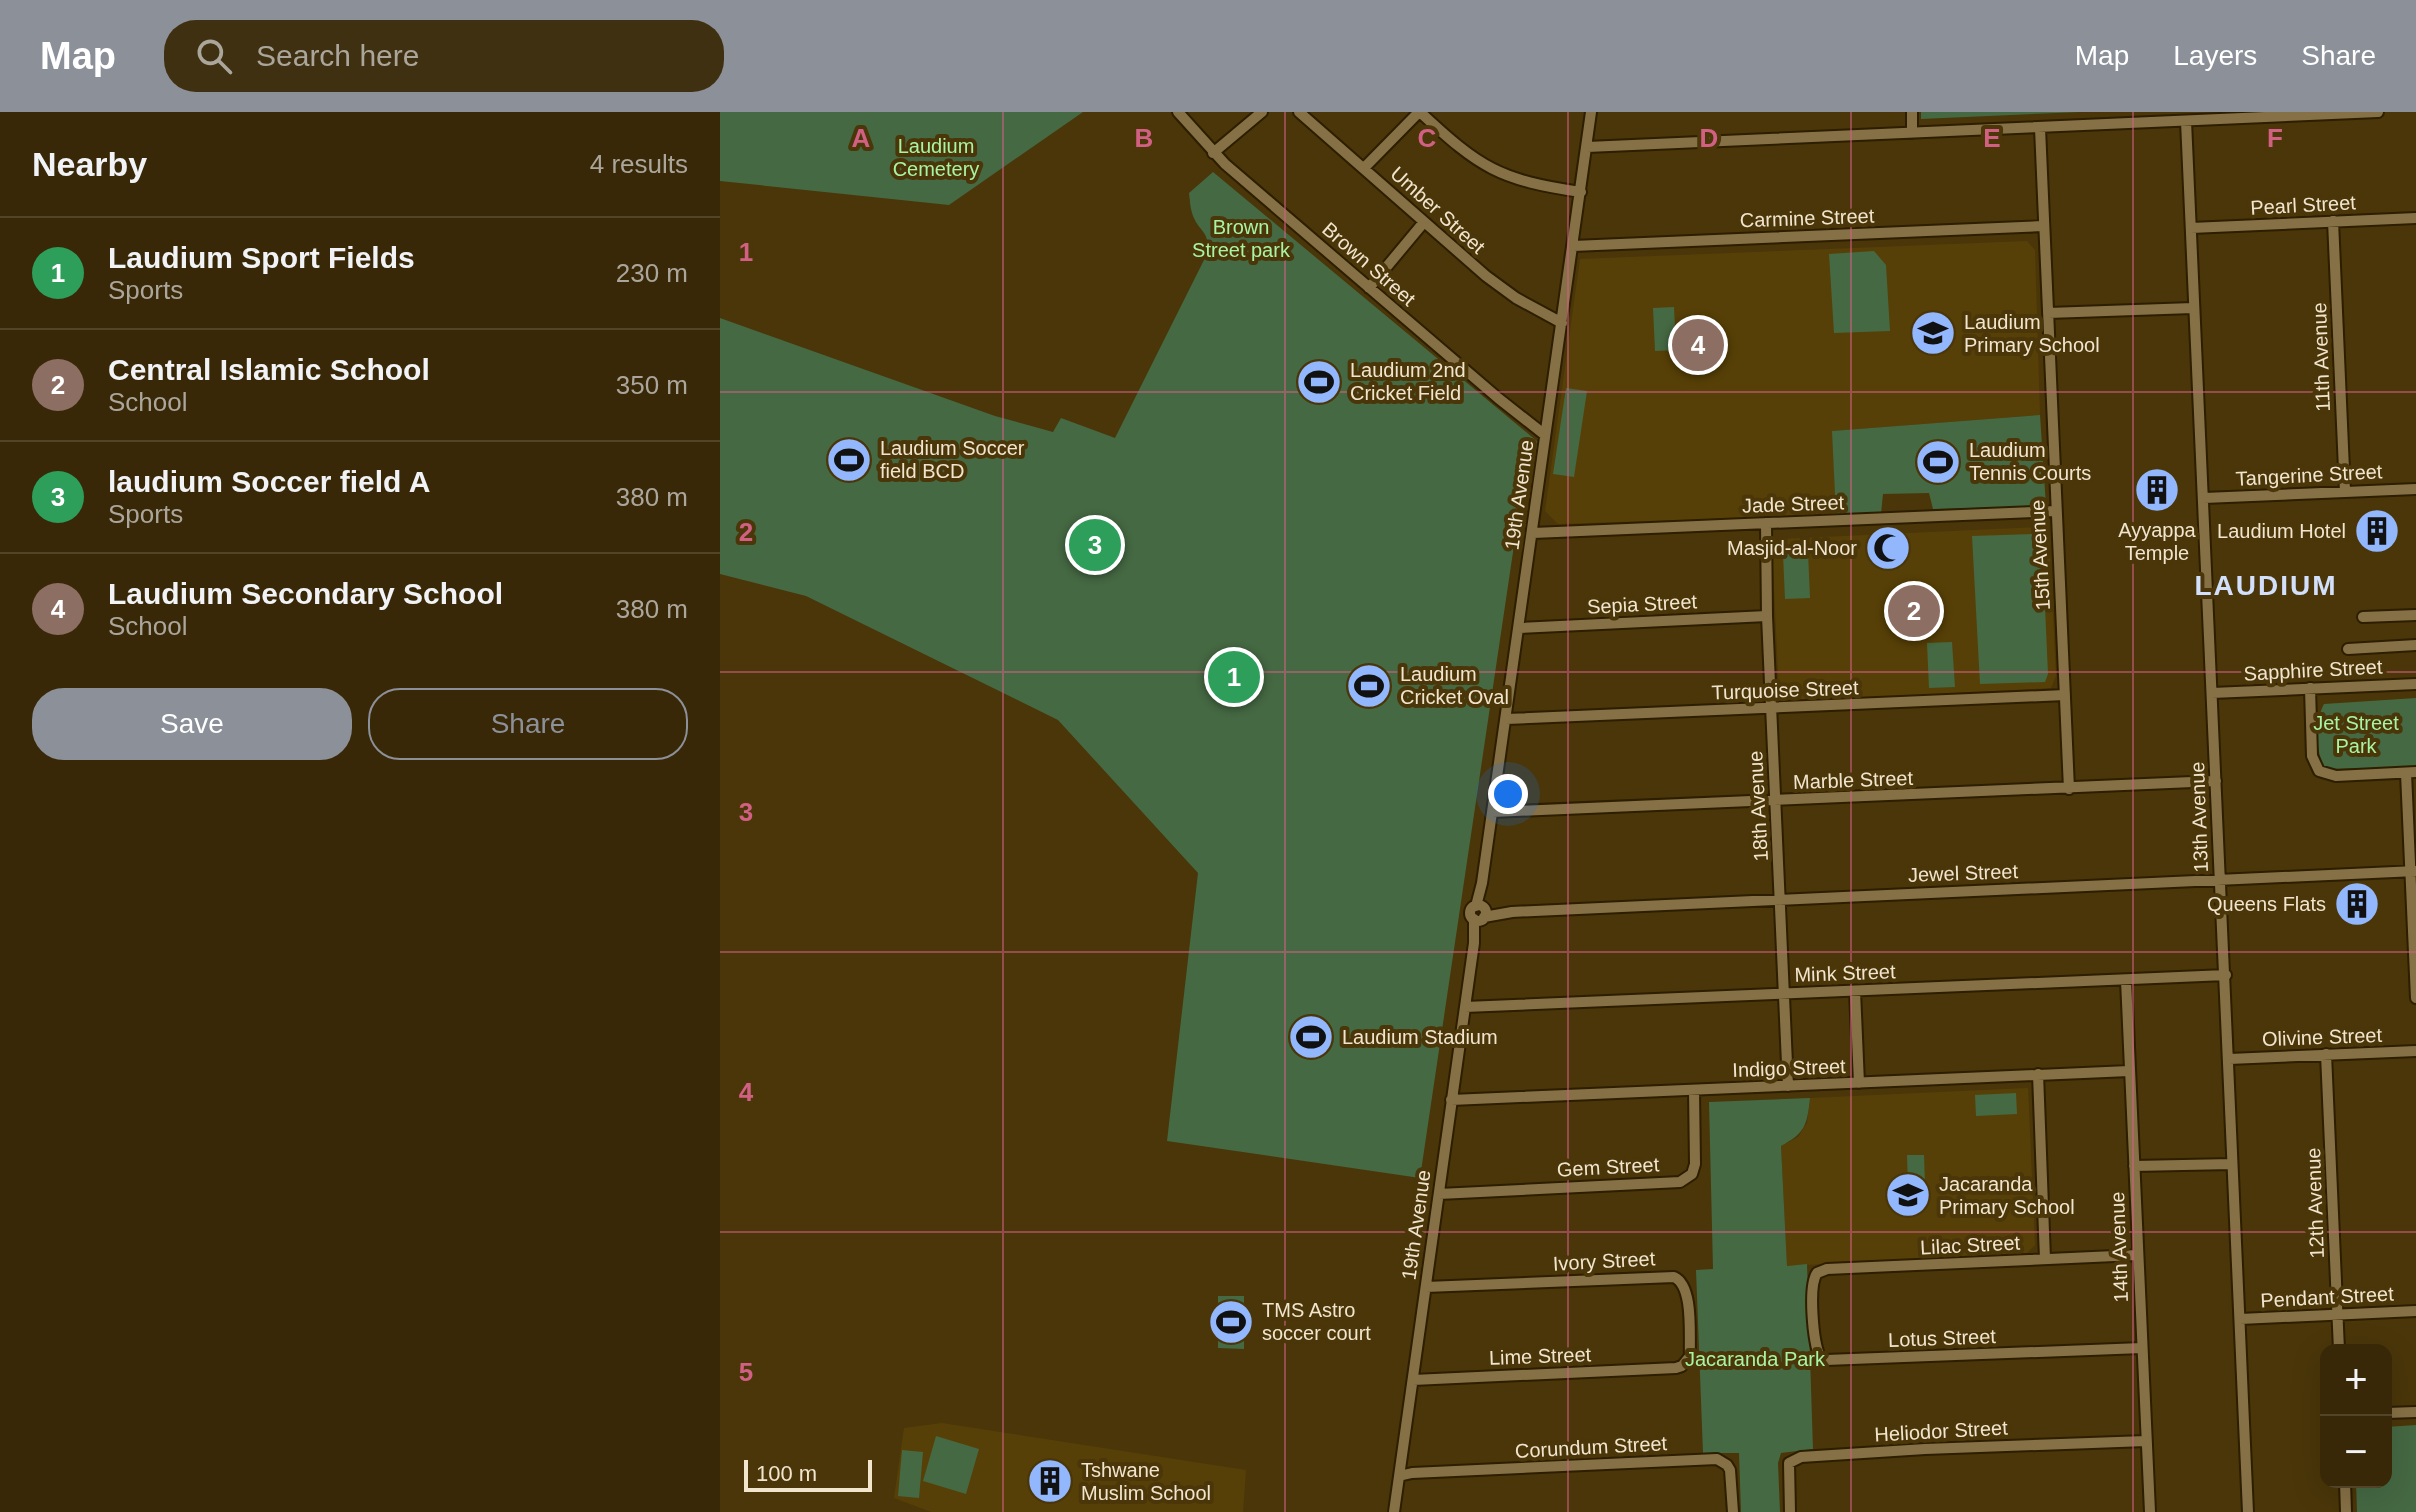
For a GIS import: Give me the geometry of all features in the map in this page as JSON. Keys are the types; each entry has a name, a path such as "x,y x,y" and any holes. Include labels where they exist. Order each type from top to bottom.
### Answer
{"street":[{"name":"Brown Street","path":"1178,112 1213,153 1545,435"},
{"path":"1213,153 1262,112"},
{"name":"Umber Street","path":"1299,112 1502,288 1562,323"},
{"path":"1364,168 1420,112 1463,151 1499,174 1539,186 1581,192"},
{"name":"19th Avenue","path":"1394,1512 1451,1100 1481,913 1482,883 1591,112"},
{"path":"1912,112 1912,133"},
{"path":"1587,147 2040,128 2182,118 2378,112"},
{"name":"13th Avenue","path":"2182,118 2191,228 2204,498 2248,1512"},
{"name":"15th Avenue","path":"2040,128 2069,789"},
{"name":"Pearl Street","path":"2191,228 2416,218"},
{"name":"11th Avenue","path":"2333,221 2345,492"},
{"path":"1369,288 1424,222"},
{"name":"Carmine Street","path":"1573,246 2043,226"},
{"path":"2048,313 2193,308"},
{"name":"Tangerine Street","path":"2204,498 2416,489"},
{"name":"Jade Street","path":"1533,533 2056,511"},
{"name":"18th Avenue","path":"1766,523 1767,616 1788,1086"},
{"path":"2363,617 2416,615"},
{"name":"Sepia Street","path":"1519,628 1767,616"},
{"path":"2348,649 2416,645"},
{"name":"Sapphire Street","path":"2212,693 2416,684"},
{"path":"2310,688 2312,756 2319,771 2336,776 2411,773 2416,998"},
{"name":"Turquoise Street","path":"1506,719 2065,695"},
{"name":"Marble Street","path":"1492,812 2216,781"},
{"name":"Jewel Street","path":"1481,913 2413,871"},
{"name":"Mink Street","path":"1465,1007 2226,975"},
{"name":"14th Avenue","path":"2126,980 2150,1512"},
{"path":"1855,991 1859,1083"},
{"name":"Olivine Street","path":"2229,1059 2416,1051"},
{"name":"12th Avenue","path":"2326,1054 2339,1344"},
{"name":"Indigo Street","path":"1451,1100 2129,1071"},
{"path":"2038,1074 2045,1259"},
{"name":"Gem Street","path":"1439,1194 1680,1182 1692,1174 1695,1164 1694,1090"},
{"path":"2134,1166 2232,1164"},
{"name":"Lilac Street","path":"1812,1283 1817,1273 1827,1269 2137,1255"},
{"name":"Ivory Street","path":"1426,1287 1674,1277 1684,1284 1686,1290 1690,1356 1682,1366 1669,1368"},
{"name":"Lotus Street","path":"1812,1283 1816,1346 1820,1357 1830,1361 2142,1348"},
{"name":"Pendant Street","path":"2240,1319 2416,1311"},
{"name":"Lime Street","path":"1413,1380 1669,1368"},
{"path":"2392,1413 2416,1412"},
{"name":"Heliodor Street","path":"1790,1512 1789,1463 1801,1457 2146,1441"},
{"name":"Corundum Street","path":"1400,1473 1717,1459 1730,1470 1733,1509"},
{"path":"2345,1488 2346,1512"}],"shaded area":[{"path":"2027,241 2035,250 2040,415 1833,431 1836,515 1558,524 1545,511 1580,259"},
{"path":"2039,527 2049,534 2056,676 2051,688 1789,702 1779,692 1772,547 1779,539"},
{"name":"Jacaranda Primary School","path":"2028,1088 2035,1245 2027,1253 1787,1266 1781,1146 1798,1137 1807,1123 1810,1098"},
{"path":"942,1423 1246,1470 1243,1512 931,1512 894,1498 904,1428"}],"green space":[{"name":"Laudium Cemetery","path":"720,112 1083,112 949,205 720,181"},
{"path":"1921,112 2080,112 1921,119"},
{"name":"Brown Street park","path":"1213,172 1538,442 1516,532 1420,1178 1167,1141 1198,873 1058,720 806,596 720,574 720,318 995,416 1053,432 1061,418 1115,438 1204,260 1206,238 1192,213 1189,193"},
{"path":"1874,251 1886,265 1890,331 1834,333 1829,254"},
{"path":"1674,307 1676,350 1655,351 1653,308"},
{"path":"1566,388 1587,391 1574,477 1553,474"},
{"name":"Laudium Tennis Courts","path":"2040,415 2046,506 1933,509 1929,493 1883,494 1881,514 1836,515 1832,431"},
{"path":"2037,534 2042,539 2048,674 2045,682 1980,684 1972,536"},
{"path":"1808,552 1810,598 1785,599 1783,554"},
{"path":"1952,642 1955,687 1929,688 1927,643"},
{"name":"Jet Street Park","path":"2416,698 2416,767 2326,769 2320,755 2318,737 2324,704"},
{"path":"2016,1093 2017,1114 1976,1116 1975,1095"},
{"name":"Jacaranda Park","path":"1810,1098 1803,1128 1781,1146 1787,1266 1807,1264 1813,1449 1781,1453 1778,1463 1780,1512 1741,1512 1739,1453 1703,1453 1696,1270 1713,1269 1709,1102"},
{"path":"1907,1155 1924,1155 1925,1184 1908,1185"},
{"name":"TMS Astro soccer court","path":"1218,1296 1244,1296 1244,1349 1218,1348"},
{"path":"2416,1425 2416,1512 2357,1512 2356,1488 2392,1488 2392,1427"},
{"path":"936,1436 979,1449 966,1494 923,1481"},
{"path":"902,1450 923,1452 919,1498 898,1496"}],"place":[{"name":"Laudium Primary School","path":"1933,333"},
{"name":"Laudium Secondary School","path":"1698,345"},
{"name":"Laudium 2nd Cricket Field","path":"1319,382"},
{"name":"Laudium Soccer field BCD","path":"849,460"},
{"name":"Laudium Tennis Courts","path":"1938,462"},
{"name":"Ayyappa Temple","path":"2157,490"},
{"name":"Laudium Hotel","path":"2377,531"},
{"name":"laudium Soccer field A","path":"1095,545"},
{"name":"Masjid-al-Noor","path":"1888,548"},
{"name":"Central Islamic School","path":"1914,611"},
{"name":"Laudium Sport Fields","path":"1234,677"},
{"name":"Laudium Cricket Oval","path":"1369,686"},
{"name":"Queens Flats","path":"2357,904"},
{"name":"Laudium Stadium","path":"1311,1037"},
{"name":"Jacaranda Primary School","path":"1908,1195"},
{"name":"TMS Astro soccer court","path":"1231,1322"},
{"name":"Tshwane Muslim School","path":"1050,1481"}],"district":[{"name":"LAUDIUM","path":"2266,585"}]}
